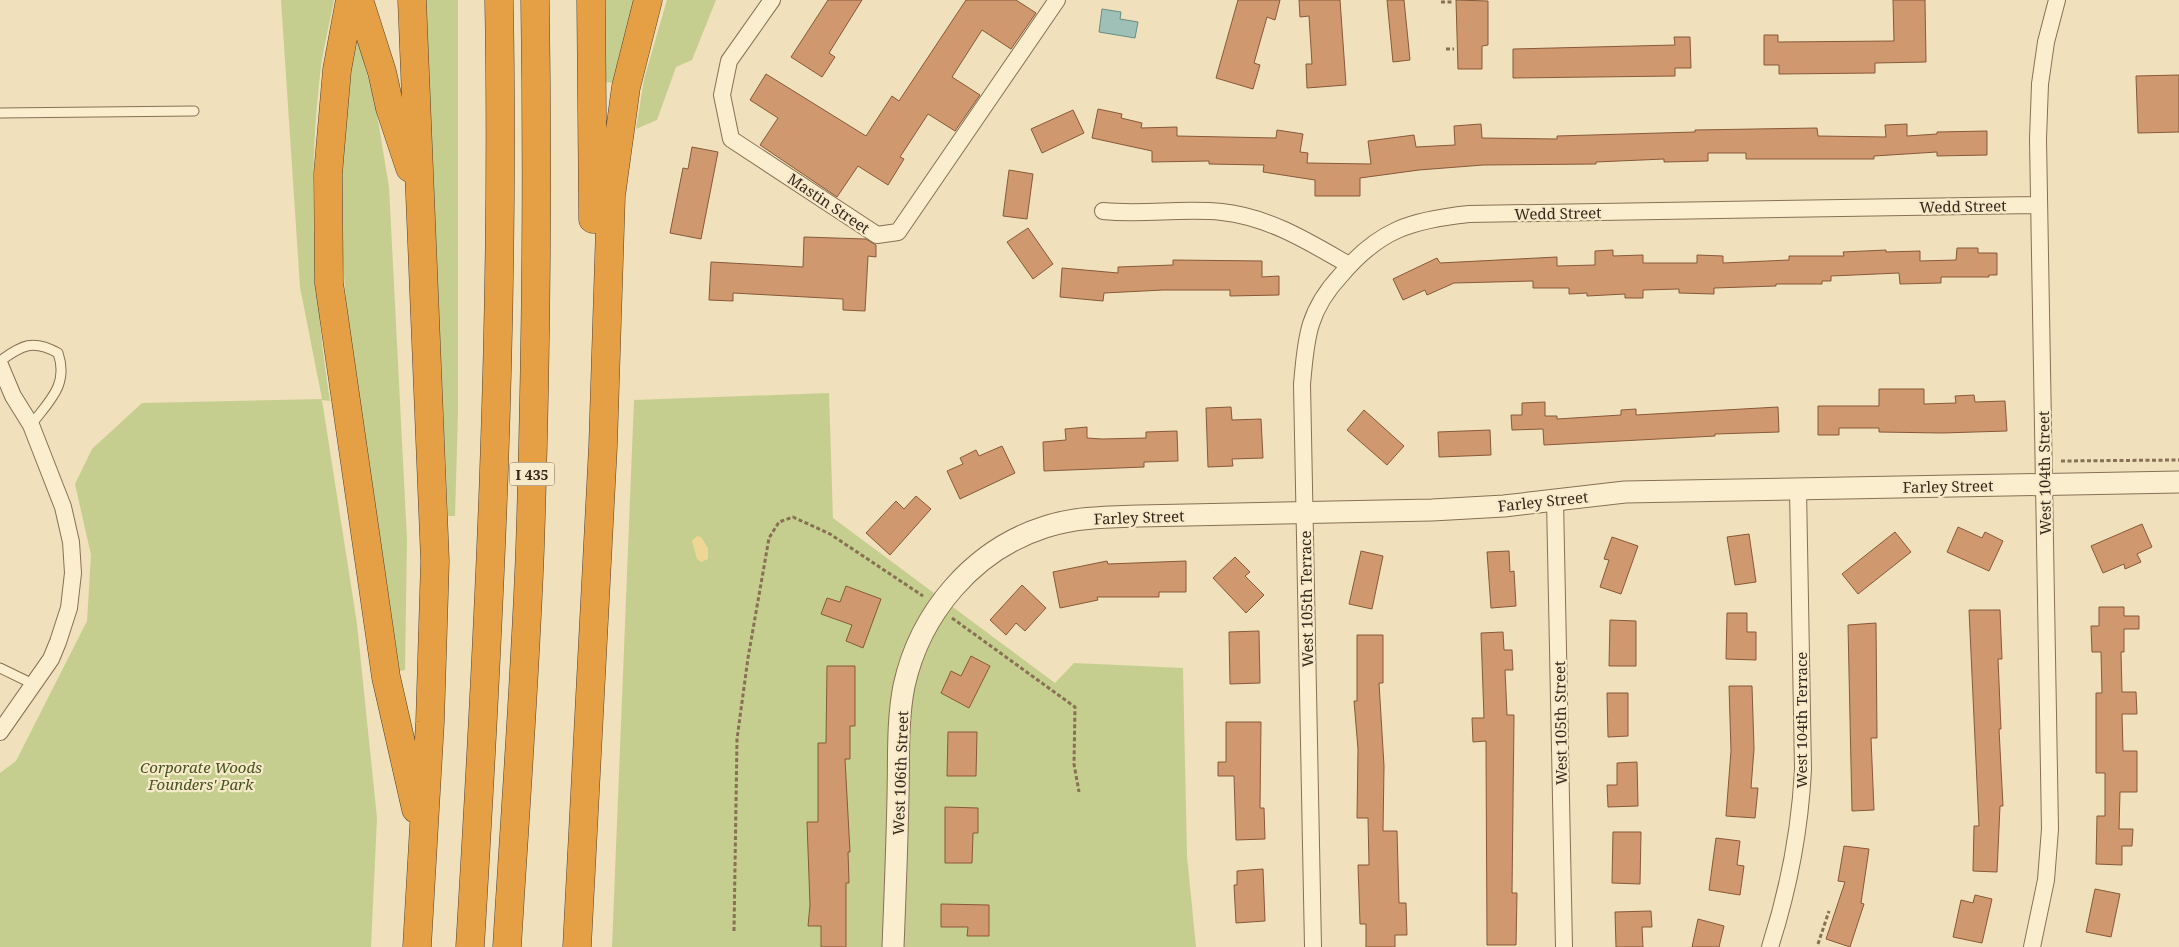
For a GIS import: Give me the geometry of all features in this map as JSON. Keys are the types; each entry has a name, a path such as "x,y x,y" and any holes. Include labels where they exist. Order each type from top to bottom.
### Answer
{"highway":[{"path":"350,0 337,70 328,174 329,283 386,677 424,842"},
{"path":"359,0 382,72 390,108 421,198"},
{"path":"412,0 435,561 433,665 417,947"},
{"name":"I 435","path":"470,947 495,484 499,333 499,0"},
{"name":"I 435","path":"507,947 529,551 534,394 538,166 535,0"},
{"path":"591,0 594,263 606,330"},
{"path":"577,947 594,642 611,196 618,136 635,45 648,0"}],"street":[{"name":"Mastin Street","path":"772,0 729,61 722,95 731,138 877,235 898,232 1057,0"},
{"name":"West 104th Street","path":"2032,947 2046,880 2050,829 2040,204 2040,84 2046,42 2057,0"},
{"name":"Wedd Street","path":"1349,265 1367,246 1389,233 1429,219 1469,214 2040,204"},
{"path":"1103,211 1135,214 1186,211 1223,212 1258,220 1292,233 1349,265"},
{"name":"West 105th Terrace","path":"1313,947 1302,384 1306,344 1312,322 1322,299 1349,265"},
{"path":"0,363 13,396 30,425 63,507 72,542 73,572 69,608 51,659 0,732"},
{"name":"Farley Street","path":"937,607 958,582 982,560 1012,540 1046,526 1071,521 1121,517 1432,510 1504,506 1625,492 2179,482"},
{"name":"West 104th Terrace","path":"1770,947 1785,902 1796,851 1801,805 1803,769 1798,489"},
{"name":"West 105th Street","path":"1555,500 1564,947"},
{"name":"West 106th Street","path":"893,947 904,688 912,655 937,607"}],"lane":[{"path":"0,113 194,111"},
{"path":"0,363 24,346 42,344 58,353 62,366 60,384 30,425"},
{"path":"0,668 33,684"}],"path":[{"path":"1441,2 1453,2"},
{"path":"1446,50 1454,49"},
{"path":"2061,461 2179,460"},
{"path":"734,931 737,739 748,658 769,538 779,522 793,517 817,527 937,607 1075,707 1074,764 1079,792"},
{"path":"1818,944 1829,911"}],"green space":[{"name":"Corporate Woods Founders' Park","path":"281,0 334,0 322,59 317,109 313,192 314,234 319,318 330,401 322,400 357,624 377,818 371,947 0,947 0,773 16,761 87,621 91,555 75,484 92,449 142,403 322,399 300,287"},
{"path":"425,0 458,0 458,412 455,516 448,516"},
{"path":"602,0 637,0 614,83 604,82"},
{"path":"667,0 716,0 692,60 676,67 657,120 636,129 644,79"},
{"path":"358,40 376,108 389,187 407,539 405,670 396,672 356,390 345,290 341,189 343,139 348,89"},
{"path":"829,393 833,518 1055,683 1074,663 1183,668 1187,856 1196,947 612,947 634,400"}],"sand":[{"path":"697,536 701,537 708,548 708,559 701,562 697,559 692,541"}],"water":[{"path":"1102,9 1121,12 1120,19 1138,22 1135,38 1099,32"}],"building":[{"path":"828,0 862,0 829,53 835,57 822,77 791,57"},
{"path":"966,0 1016,0 1036,13 1011,49 982,30 952,77 980,95 955,131 928,114 900,157 904,159 888,185 858,166 837,197 760,145 778,118 750,100 766,74 866,136 892,96 899,101"},
{"path":"1238,0 1280,0 1275,20 1267,17 1254,63 1260,65 1253,89 1216,78"},
{"path":"1299,0 1340,0 1346,85 1307,88 1306,64 1312,64 1309,16 1300,17"},
{"path":"1387,0 1404,0 1410,60 1393,62"},
{"path":"1456,0 1488,1 1488,45 1482,46 1482,69 1458,69"},
{"path":"1893,0 1925,0 1926,62 1875,63 1875,73 1779,74 1779,65 1764,65 1764,35 1778,35 1778,42 1894,41"},
{"path":"1674,37 1690,37 1691,68 1675,68 1675,76 1513,78 1513,49 1675,45"},
{"path":"2179,75 2179,132 2138,133 2136,76"},
{"path":"1098,109 1122,114 1121,118 1142,123 1141,128 1177,127 1177,136 1276,138 1277,130 1303,134 1300,152 1308,153 1307,163 1371,164 1368,141 1414,135 1416,147 1455,145 1454,126 1481,124 1482,138 1557,139 1557,136 1695,132 1695,130 1817,128 1818,136 1886,137 1885,125 1907,124 1907,136 1937,134 1937,132 1987,131 1987,155 1937,156 1937,152 1874,156 1874,159 1746,159 1746,153 1708,153 1708,161 1664,162 1664,159 1596,162 1596,164 1483,165 1419,170 1360,178 1360,196 1315,196 1315,180 1263,172 1264,165 1209,164 1209,161 1152,162 1152,151 1092,138"},
{"path":"1073,110 1084,133 1042,153 1031,129"},
{"path":"692,147 718,152 701,239 670,233 683,168 688,169"},
{"path":"1009,170 1033,174 1027,219 1003,216"},
{"path":"1028,228 1053,264 1033,279 1007,242"},
{"path":"804,237 866,239 876,245 876,257 868,256 865,311 843,310 843,299 733,293 733,301 709,300 711,262 803,267"},
{"path":"1957,248 1978,248 1978,253 1997,253 1997,275 1989,275 1989,277 1941,277 1941,283 1900,284 1899,273 1831,276 1831,281 1822,281 1822,284 1776,284 1776,286 1714,288 1714,294 1679,293 1679,289 1643,290 1643,298 1625,298 1625,294 1587,296 1587,293 1569,294 1569,288 1533,288 1533,281 1454,283 1427,295 1425,290 1403,300 1393,279 1437,258 1440,263 1557,257 1557,266 1595,265 1595,251 1613,250 1613,256 1643,255 1643,263 1697,263 1697,255 1723,256 1723,263 1789,260 1789,256 1844,256 1843,252 1886,250 1886,252 1920,251 1920,261 1956,260"},
{"path":"1173,260 1262,261 1262,277 1279,276 1279,295 1230,296 1230,290 1163,290 1104,293 1103,301 1060,297 1062,268 1118,273 1118,267 1173,265"},
{"path":"1879,389 1924,389 1924,404 1956,403 1955,396 1974,395 1975,402 2005,401 2007,431 1879,432 1879,428 1839,428 1839,435 1818,435 1818,406 1879,406"},
{"path":"1545,402 1545,416 1557,416 1557,419 1621,415 1621,410 1636,409 1636,415 1778,407 1779,432 1715,434 1715,436 1544,445 1543,429 1512,430 1511,415 1522,415 1522,403"},
{"path":"1231,407 1232,420 1261,419 1263,458 1232,459 1233,466 1208,467 1206,408"},
{"path":"1364,410 1404,446 1387,465 1347,430"},
{"path":"1087,427 1087,438 1102,439 1146,438 1146,432 1177,431 1178,461 1144,462 1144,467 1044,471 1043,442 1066,440 1065,429"},
{"path":"1490,430 1491,455 1439,457 1438,432"},
{"path":"1002,446 1015,473 960,499 947,471 963,464 960,458 976,450 979,456"},
{"path":"916,496 931,509 890,555 866,533 896,501 904,509"},
{"path":"2142,524 2152,547 2137,554 2141,562 2125,569 2124,564 2103,573 2091,546"},
{"path":"1958,527 1982,538 1985,532 2003,541 1989,571 1947,552"},
{"path":"1895,532 1911,552 1858,594 1842,574"},
{"path":"1749,534 1756,582 1735,585 1727,537"},
{"path":"1612,537 1638,546 1621,594 1600,587 1609,560 1604,559"},
{"path":"1361,551 1383,556 1372,609 1349,604"},
{"path":"1509,551 1510,572 1514,571 1516,606 1491,608 1487,552"},
{"path":"1235,557 1250,572 1245,576 1264,595 1246,613 1213,578"},
{"path":"1107,561 1108,564 1186,561 1186,592 1159,592 1159,597 1097,597 1098,600 1060,608 1053,572"},
{"path":"1022,585 1046,608 1025,631 1016,623 1006,635 990,620"},
{"path":"846,586 881,599 863,648 846,641 852,625 821,614 827,598 840,602"},
{"path":"2099,607 2124,607 2124,616 2139,616 2139,629 2124,629 2124,652 2121,652 2122,692 2136,692 2137,714 2122,714 2123,751 2137,751 2137,792 2120,792 2119,829 2133,829 2132,846 2122,846 2122,865 2096,864 2097,816 2105,816 2105,773 2096,773 2096,693 2102,693 2101,652 2092,652 2091,626 2099,626"},
{"path":"1969,610 2000,610 2002,659 1998,659 2001,729 1999,729 2003,806 2000,806 1997,872 1973,871 1974,826 1979,826"},
{"path":"1727,613 1747,613 1747,632 1756,632 1756,660 1726,659"},
{"path":"1610,620 1636,621 1636,666 1609,666"},
{"path":"1876,623 1877,738 1871,738 1874,810 1852,811 1848,625"},
{"path":"1259,631 1260,683 1230,684 1229,632"},
{"path":"1503,632 1504,650 1512,650 1513,670 1505,670 1507,715 1514,715 1512,893 1517,893 1516,945 1487,945 1486,741 1473,742 1472,718 1484,718 1481,633"},
{"path":"1357,635 1383,635 1383,683 1379,683 1384,766 1383,831 1397,831 1399,903 1406,903 1407,935 1395,935 1395,947 1366,947 1366,924 1360,924 1358,865 1369,865 1368,818 1357,818 1358,749 1354,701 1357,701"},
{"path":"971,656 990,666 969,708 941,693 951,671 961,676"},
{"path":"827,666 855,666 855,726 850,726 850,759 845,759 850,852 848,852 849,883 846,883 846,947 821,947 821,926 808,926 810,905 807,822 818,822 818,743 826,743"},
{"path":"1729,686 1752,686 1754,749 1751,788 1758,788 1755,818 1726,816 1731,751"},
{"path":"1607,693 1628,693 1628,736 1608,737"},
{"path":"1226,722 1261,722 1260,808 1264,808 1265,839 1236,840 1234,776 1218,776 1218,762 1226,762"},
{"path":"948,732 977,732 976,776 947,776"},
{"path":"1637,762 1638,806 1608,807 1607,785 1617,785 1617,763"},
{"path":"945,807 978,808 978,833 973,833 972,863 945,863"},
{"path":"1613,832 1641,832 1640,884 1612,883"},
{"path":"1716,838 1740,841 1737,865 1744,866 1740,895 1709,890"},
{"path":"1844,846 1869,849 1861,903 1864,904 1850,947 1826,939 1845,882 1838,881"},
{"path":"1263,869 1265,921 1236,923 1234,885 1237,885 1237,871"},
{"path":"2095,889 2120,894 2111,937 2086,932"},
{"path":"1975,895 1992,899 1982,943 1953,937 1961,900 1973,903"},
{"path":"941,904 989,905 989,936 967,936 968,927 941,927"},
{"path":"1651,911 1652,927 1642,927 1643,947 1616,947 1615,912"},
{"path":"1698,919 1724,926 1719,947 1692,947"}]}
